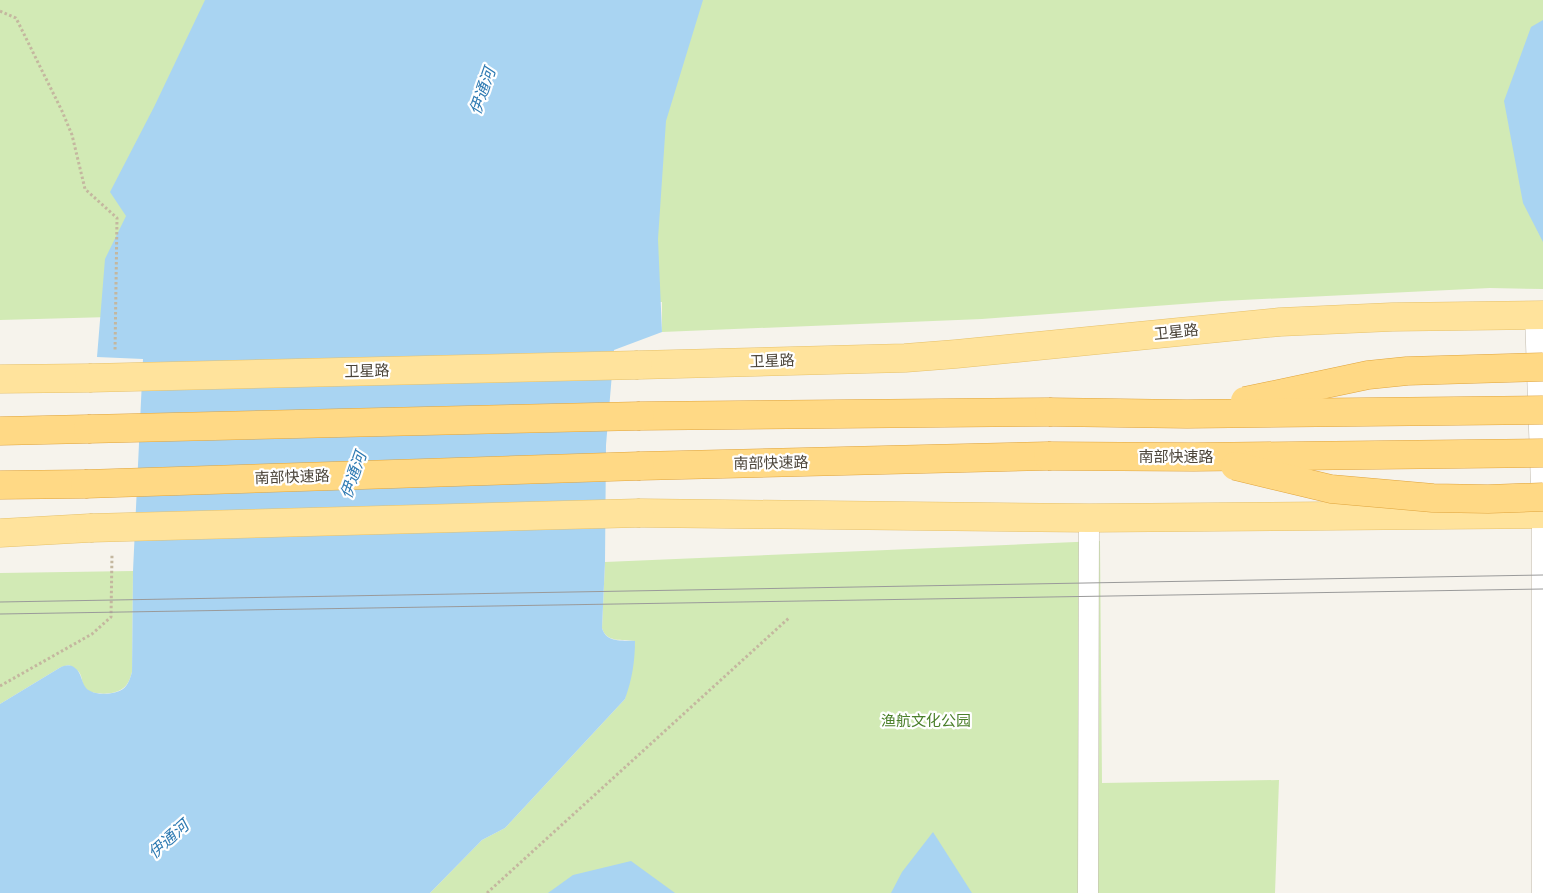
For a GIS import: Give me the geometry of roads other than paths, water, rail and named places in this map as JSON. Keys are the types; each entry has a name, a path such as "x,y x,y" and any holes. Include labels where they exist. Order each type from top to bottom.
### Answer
{"highway":[{"path":"1187,414 1368,375 1407,371 1543,367"},
{"path":"0,431 640,416 1049,412 1187,414 1543,410"},
{"name":"南部快速路","path":"0,486 640,466 1048,456 1194,457 1543,453"},
{"path":"1194,457 1331,489 1543,508"}],"main road":[{"name":"卫星路","path":"0,379 905,358 1280,322 1392,317 1539,315"},
{"path":"0,534 90,528 640,513 1089,518 1543,508"}],"street":[{"path":"1539,315 1543,508 1542,893"},
{"path":"1088,893 1089,518"}],"water":[{"name":"伊通河","path":"205,0 703,0 666,121 658,239 662,332 614,350 606,445 605,562 602,628 604,633 611,638 635,641 633,670 625,699 505,828 482,840 430,893 0,893 0,704 65,666 70,665 79,672 83,683 89,691 104,694 123,689 129,682 132,672 133,571 143,359 97,357 105,259 126,216 110,192 154,107"},
{"path":"1543,20 1543,242 1523,203 1504,101 1531,27"},
{"path":"933,832 972,893 891,893 902,872"},
{"path":"631,861 675,893 548,893 573,875"}],"tram line":[{"path":"0,602 1543,575"},
{"path":"0,614 1543,589"}],"park label":[{"name":"渔航文化公园","path":"926,721"}]}
